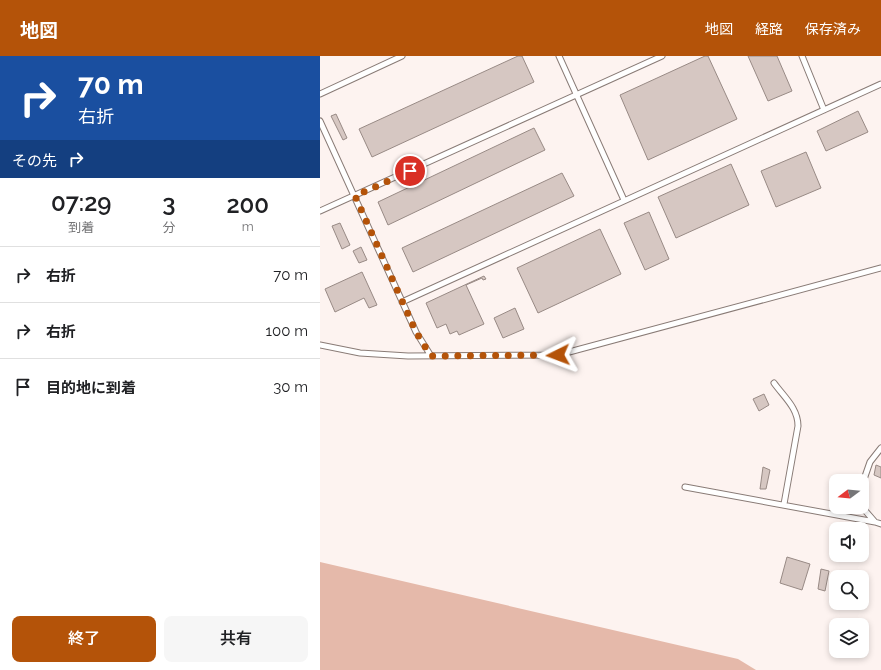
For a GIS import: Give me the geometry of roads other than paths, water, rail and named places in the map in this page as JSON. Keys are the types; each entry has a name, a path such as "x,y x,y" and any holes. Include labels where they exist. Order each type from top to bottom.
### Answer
{"lane":[{"path":"320,94 402,56"},
{"path":"559,56 624,200"},
{"path":"320,211 662,56"},
{"path":"802,56 824,110"},
{"path":"402,302 881,84"},
{"path":"320,121 419,338 431,356"},
{"path":"320,345 360,353 431,356 558,355 881,268"},
{"path":"774,383 796,411 798,417 798,426 784,504"},
{"path":"866,474 870,462 881,448"},
{"path":"685,487 784,504 881,524"},
{"path":"868,514 875,522"}]}
